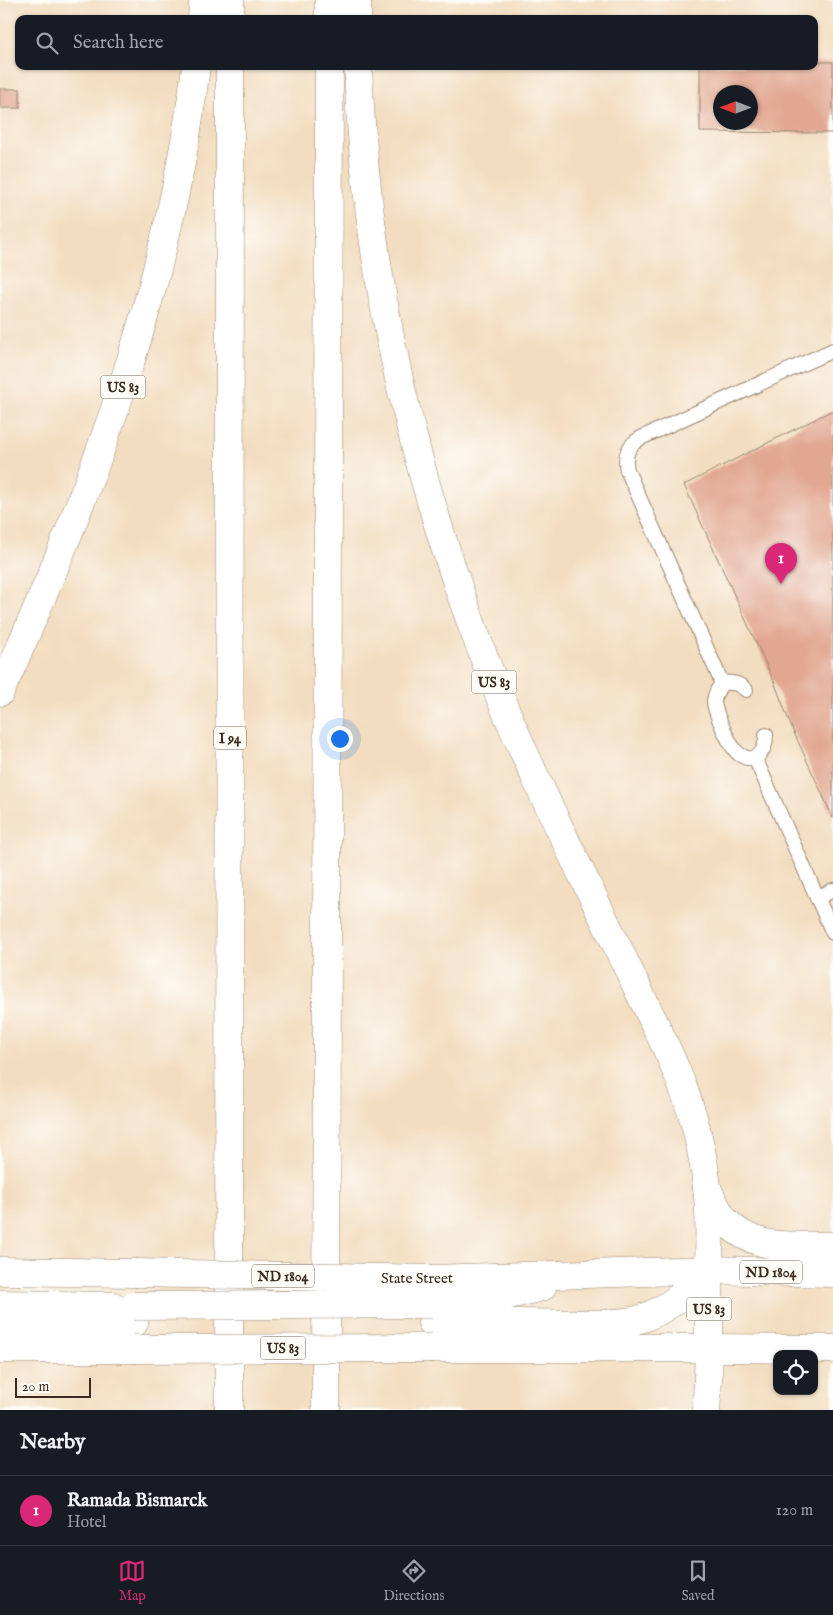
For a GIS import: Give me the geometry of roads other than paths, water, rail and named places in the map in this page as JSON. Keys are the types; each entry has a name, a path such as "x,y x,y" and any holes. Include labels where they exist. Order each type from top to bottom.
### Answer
{"main road":[{"path":"202,15 203,0"},
{"path":"230,0 230,15"},
{"path":"329,0 329,15"},
{"path":"357,0 357,15"},
{"name":"US 83","path":"0,692 45,592 83,496 115,412 137,343 155,283 169,224 181,165 195,70"},
{"name":"I 94","path":"229,1410 230,70"},
{"path":"326,1410 329,70"},
{"name":"US 83","path":"358,70 369,205 386,316 408,418 432,509 467,612 519,741 544,797 670,1055 695,1124 707,1188 709,1214 709,1348"},
{"path":"707,1188 723,1217 732,1227 748,1239 771,1245 833,1246"},
{"path":"0,1330 104,1323 134,1326 432,1313 592,1324 619,1323 642,1319 684,1295 709,1270"},
{"name":"State Street","path":"0,1349 134,1326 432,1313 594,1274 709,1270 833,1273"},
{"name":"State Street","path":"0,1271 134,1273 709,1348 833,1349"},
{"path":"0,1304 134,1326"},
{"path":"706,1410 709,1348"}],"lane":[{"path":"722,683 627,470 625,460 627,450 633,442 642,437 833,350"},
{"path":"746,690 740,684 732,682 722,683 716,691 715,708 734,749 740,755 755,758 762,753 766,745 766,735"},
{"path":"755,758 833,933"},
{"path":"817,898 833,890"}],"place":[{"name":"Ramada Bismarck","path":"781,584"}]}
